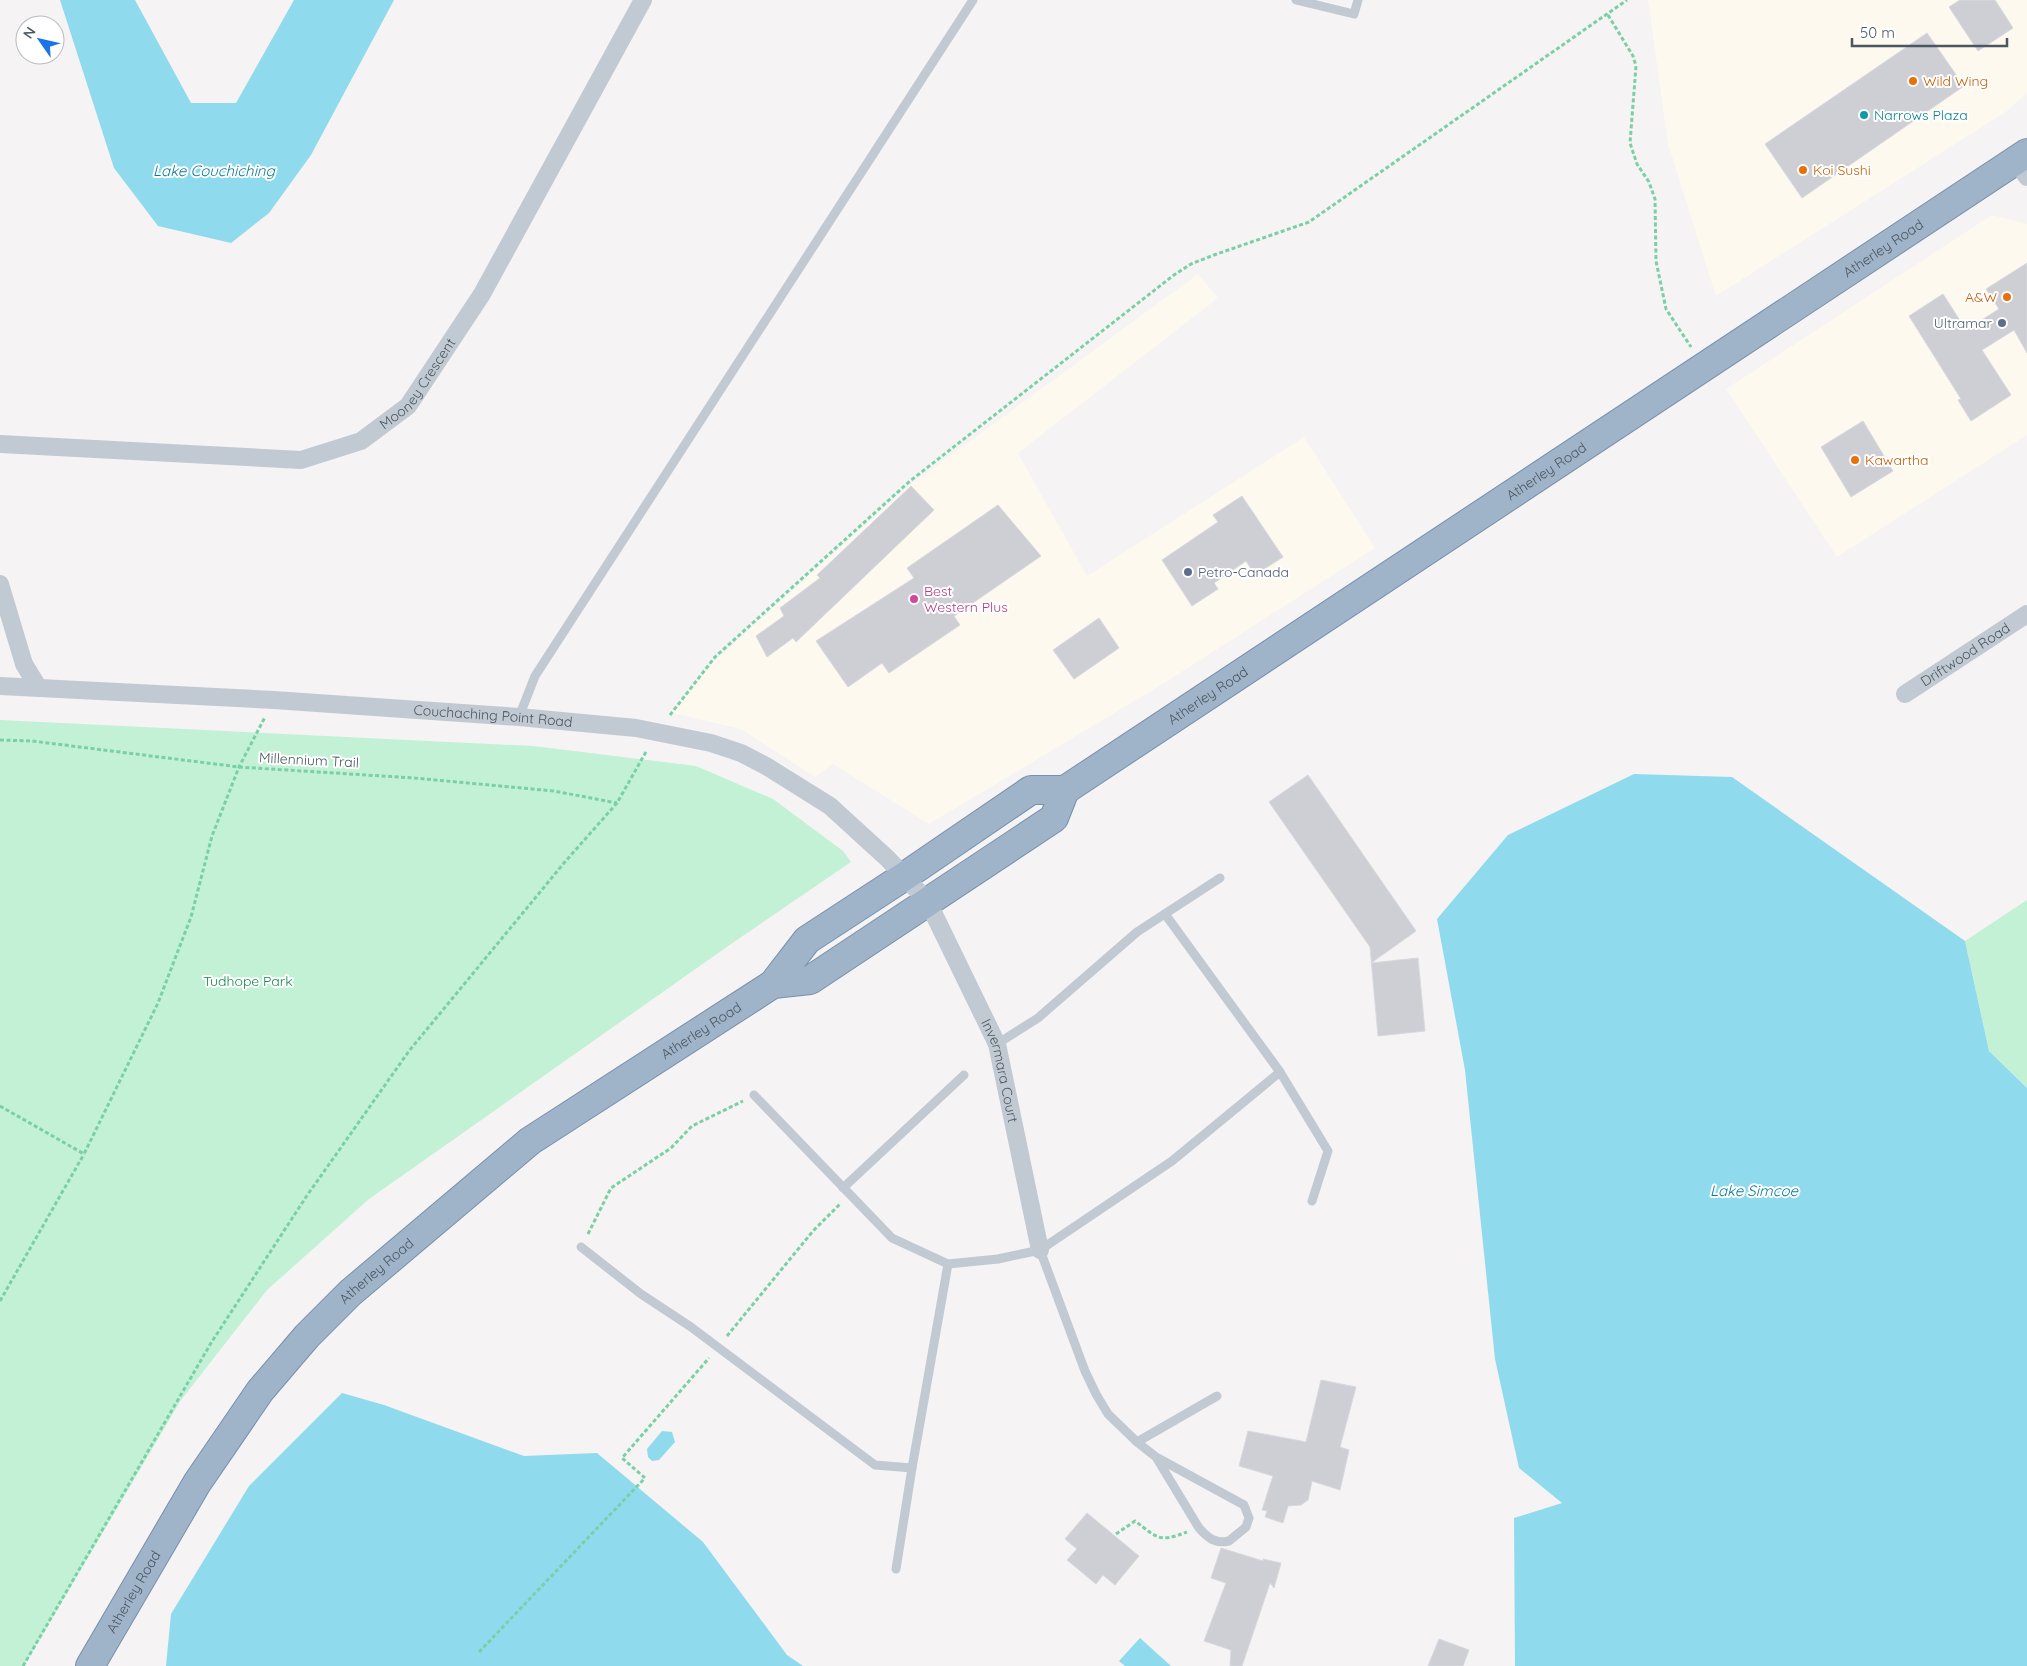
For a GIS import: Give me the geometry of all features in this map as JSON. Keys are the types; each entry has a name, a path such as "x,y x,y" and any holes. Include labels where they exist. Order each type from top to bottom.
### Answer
{"highway":[{"name":"Atherley Road","path":"90,1666 197,1483 260,1391 307,1336 350,1293 530,1141 773,984 807,940 1031,790 1065,790 1703,368 2023,163"},
{"name":"Atherley Road","path":"773,984 810,980 928,902 1054,818 1065,790"}],"street":[{"name":"Mooney Crescent","path":"0,444 301,460 360,440 408,406 482,294 643,0"},
{"path":"0,584 24,664 38,687"},
{"name":"Driftwood Road","path":"1905,694 2027,614"},
{"name":"Couchaching Point Road","path":"0,686 274,700 518,717 636,728 711,743 741,753 782,775 830,806 905,876 928,902"},
{"name":"Invermara Court","path":"928,902 997,1044 1040,1250"}],"lane":[{"path":"518,717 535,676 973,0"},
{"path":"1296,0 1354,14 1358,0"},
{"path":"997,1044 1038,1018 1137,932 1220,878"},
{"path":"1165,914 1280,1072 1328,1151 1312,1201"},
{"path":"754,1094 892,1238 948,1264 998,1259 1040,1250 1172,1161 1280,1072"},
{"path":"843,1188 964,1075"},
{"path":"581,1247 641,1294 691,1327 875,1465 912,1468"},
{"path":"1040,1250 1085,1371 1108,1414 1137,1442 1156,1456 1244,1505 1249,1518 1246,1527 1229,1541 1215,1542 1199,1528 1156,1456"},
{"path":"896,1569 948,1264"},
{"path":"1137,1442 1217,1396"}],"path":[{"path":"22,1666 211,1343 306,1197 409,1051 564,863 617,803 657,732 715,656 910,481 1174,275 1191,264 1309,222 1627,0"},
{"path":"1608,15 1633,56 1636,66 1630,142 1637,164 1649,182 1655,198 1656,261 1666,309 1703,368"},
{"path":"0,1301 84,1154 158,1003 191,917 212,836 239,767 274,700"},
{"name":"Millennium Trail","path":"0,740 32,741 239,767 414,778 554,791 617,803"},
{"path":"581,1247 611,1188 671,1148 692,1126 720,1114 754,1094"},
{"path":"0,1106 84,1154"},
{"path":"479,1652 637,1486"},
{"path":"1116,1534 1135,1521 1158,1538 1163,1539 1199,1528"}],"shaded area":[{"path":"1648,0 2027,0 2027,93 2007,111 1716,296 1668,144"},
{"path":"1992,215 2027,224 2027,435 1837,557 1726,389"},
{"path":"1198,274 1218,298 1018,453 1087,576 1304,437 1375,548 1158,687 929,824 833,764 815,777 741,729 672,713 710,665 910,485"}],"green space":[{"name":"Tudhope Park","path":"0,720 533,746 696,766 773,799 843,851 851,862 731,944 369,1199 267,1290 181,1400 24,1666 0,1666"},
{"path":"2027,900 2027,1088 1989,1051 1965,941"}],"water":[{"name":"Lake Couchiching","path":"60,0 135,0 191,103 236,103 294,0 394,0 311,155 269,213 231,243 158,226 114,168"},
{"name":"Lake Simcoe","path":"1634,774 1732,777 1965,941 1989,1051 2027,1088 2027,1666 1515,1666 1514,1518 1562,1503 1519,1468 1495,1359 1465,1070 1437,919 1508,835"},
{"path":"342,1393 384,1405 524,1456 597,1453 703,1542 787,1655 803,1666 166,1666 171,1614 249,1486"},
{"path":"662,1431 672,1432 675,1442 659,1460 652,1461 648,1457 647,1449"},
{"path":"1140,1638 1171,1666 1125,1666 1119,1661"}],"building":[{"path":"1960,0 1995,0 2013,28 1978,51 1949,7"},
{"name":"Narrows Plaza","path":"1927,33 1964,86 1802,198 1765,144"},
{"name":"Ultramar","path":"2027,263 2027,353 2014,330 1982,350 2011,395 1971,421 1958,400 1961,399 1909,316 1943,294 1966,330 1999,309 1986,289"},
{"path":"1863,421 1893,471 1851,497 1821,447"},
{"path":"911,486 934,510 796,642 793,638 767,657 756,636 784,616 780,608 820,578 817,575"},
{"path":"1242,496 1283,557 1255,575 1246,561 1214,583 1218,589 1192,606 1162,560 1218,522 1213,515"},
{"path":"998,505 1041,556 954,616 960,625 889,673 882,663 848,687 816,641 914,578 907,568"},
{"path":"1099,618 1119,648 1074,679 1053,650"},
{"path":"1308,775 1416,931 1371,963 1370,947 1269,802"},
{"path":"1418,958 1425,1031 1378,1036 1371,963"},
{"path":"1321,1380 1356,1387 1340,1447 1349,1450 1340,1490 1312,1481 1308,1500 1301,1505 1288,1506 1283,1523 1265,1517 1267,1511 1262,1510 1273,1476 1239,1466 1248,1431 1306,1442"},
{"path":"1087,1513 1139,1556 1115,1585 1103,1575 1096,1584 1067,1560 1077,1549 1065,1539"},
{"path":"1221,1548 1263,1561 1263,1559 1281,1563 1274,1588 1270,1583 1242,1666 1230,1666 1231,1650 1204,1641 1226,1583 1211,1578"},
{"path":"1439,1639 1469,1650 1463,1666 1428,1666"}],"place":[{"name":"Wild Wing","path":"1913,81"},
{"name":"Narrows Plaza","path":"1864,115"},
{"name":"Koi Sushi","path":"1803,170"},
{"name":"A&W","path":"2007,297"},
{"name":"Ultramar","path":"2002,323"},
{"name":"Kawartha","path":"1855,460"},
{"name":"Petro-Canada","path":"1188,572"},
{"name":"Best Western Plus","path":"914,599"}]}
